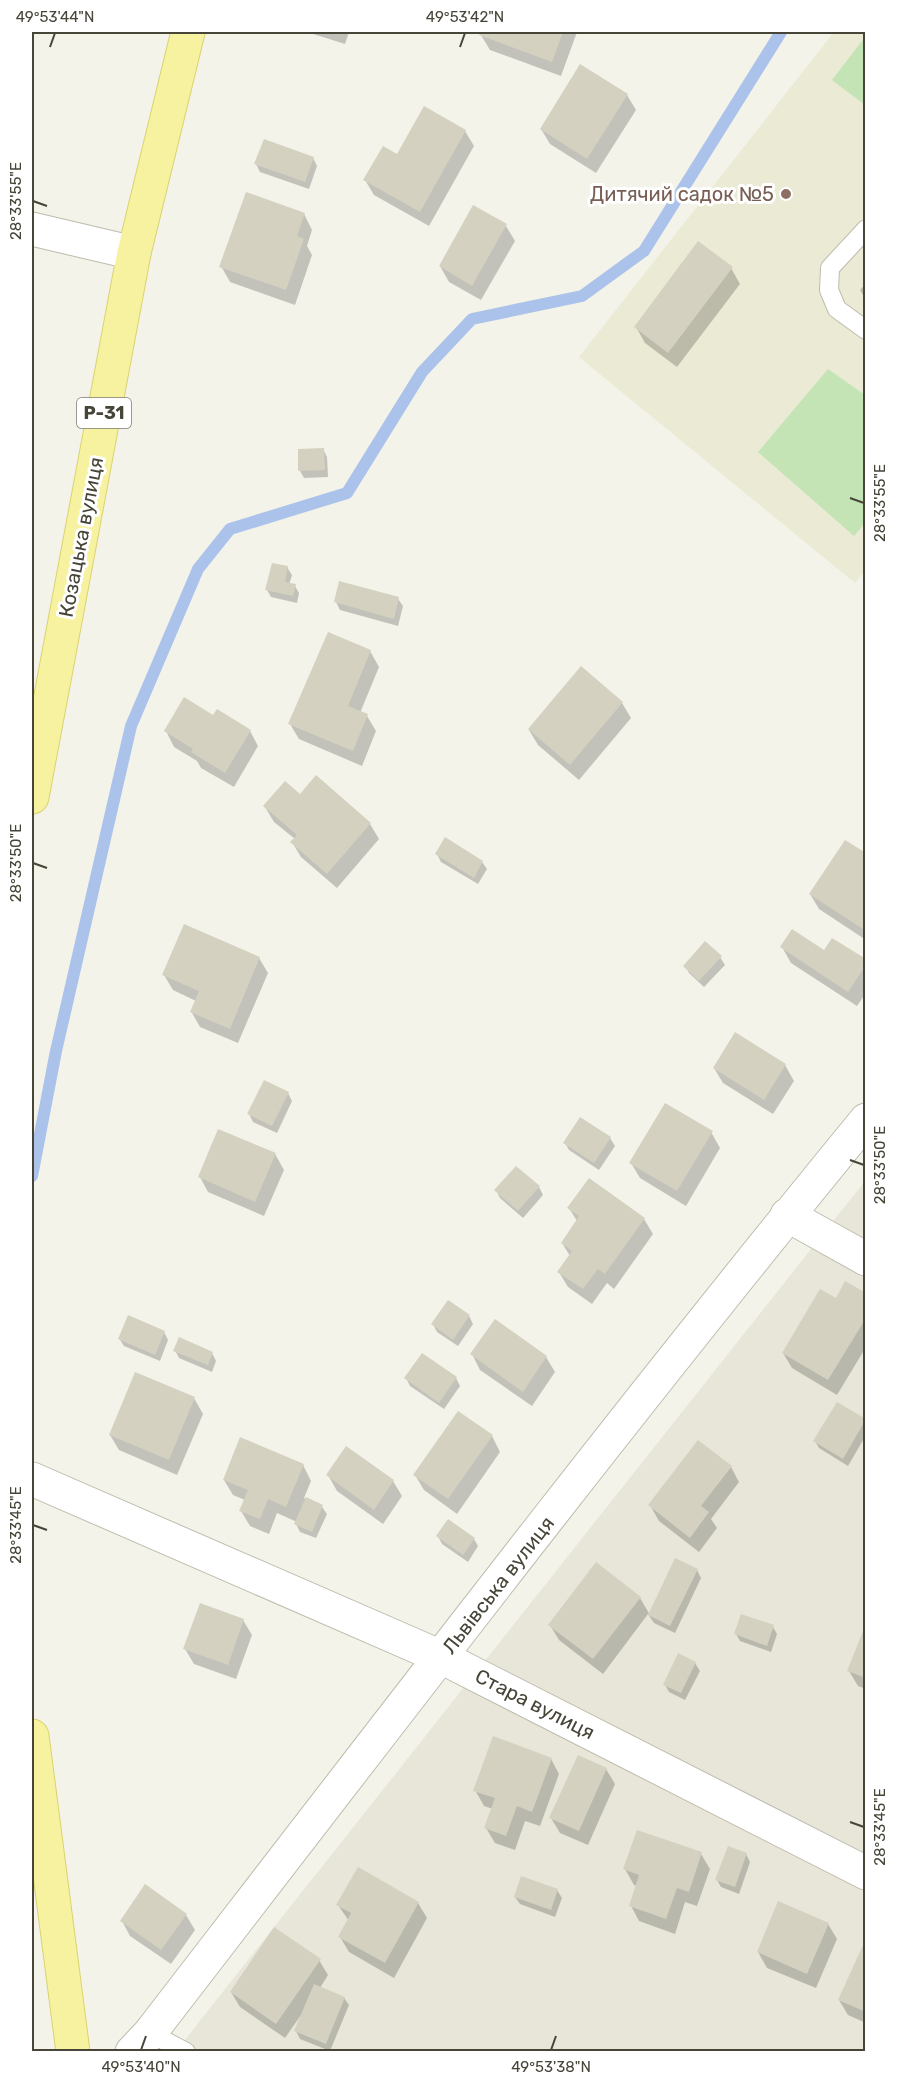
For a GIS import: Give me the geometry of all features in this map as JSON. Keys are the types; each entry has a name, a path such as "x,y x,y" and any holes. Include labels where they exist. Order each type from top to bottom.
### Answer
{"main road":[{"name":"Козацька вулиця","path":"32,797 134,253 188,32"},
{"path":"32,1736 73,2052"}],"street":[{"path":"32,229 134,253"},
{"name":"Львівська вулиця","path":"141,2042 788,1215 866,1120"},
{"path":"788,1215 866,1259"},
{"name":"Стара вулиця","path":"32,1479 441,1657 866,1873"}],"lane":[{"path":"866,229 830,268 829,290 837,309 866,330"},
{"path":"141,2042 186,2052"}],"shaded area":[{"name":"Дитячий садок №5","path":"834,32 865,32 865,571 855,583 579,357"},
{"path":"865,1181 865,2051 176,2051"}],"green space":[{"path":"865,37 866,105 832,80"},
{"path":"828,369 865,395 865,523 854,536 758,452"}],"building":[{"path":"481,32 563,32 552,62 479,35"},
{"path":"580,64 628,94 587,159 540,129"},
{"path":"424,106 466,130 420,212 363,180 383,146 397,154"},
{"path":"264,139 314,157 305,182 254,164"},
{"path":"246,192 305,213 297,236 304,239 286,290 219,267"},
{"path":"473,205 507,224 472,286 439,266"},
{"path":"698,241 733,267 668,353 634,327"},
{"path":"324,448 325,470 298,471 298,449"},
{"path":"272,563 288,566 285,582 296,584 293,596 265,590"},
{"path":"339,581 399,597 394,619 334,602"},
{"path":"328,632 371,650 348,706 368,714 353,751 288,724"},
{"path":"581,666 623,702 570,765 528,729"},
{"path":"184,697 213,715 217,709 251,730 225,773 191,752 193,749 164,731"},
{"path":"316,775 371,823 327,874 290,842 297,835 263,806 285,781 300,794"},
{"path":"445,837 483,861 474,878 435,854"},
{"path":"845,840 866,853 866,931 809,894"},
{"path":"184,924 260,957 230,1029 190,1012 199,991 162,975"},
{"path":"792,929 824,950 832,938 866,959 866,965 848,992 780,947"},
{"path":"705,941 722,956 699,981 683,966"},
{"path":"735,1032 786,1064 764,1100 713,1068"},
{"path":"264,1080 289,1092 272,1126 247,1114"},
{"path":"665,1103 713,1131 677,1191 629,1163"},
{"path":"580,1117 611,1137 594,1163 563,1143"},
{"path":"218,1129 276,1153 255,1202 198,1177"},
{"path":"516,1166 540,1186 518,1211 494,1190"},
{"path":"589,1178 645,1218 605,1274 598,1269 583,1289 557,1272 572,1251 561,1243 579,1216 567,1208"},
{"path":"845,1281 866,1293 866,1318 828,1380 782,1353 820,1289 836,1298"},
{"path":"448,1300 470,1315 453,1340 431,1324"},
{"path":"128,1315 165,1331 155,1355 118,1339"},
{"path":"495,1319 547,1356 523,1392 470,1354"},
{"path":"179,1337 213,1352 208,1365 173,1351"},
{"path":"422,1353 457,1377 439,1403 404,1378"},
{"path":"135,1372 195,1397 169,1460 109,1435"},
{"path":"837,1402 866,1419 843,1459 813,1441"},
{"path":"458,1411 493,1435 448,1499 413,1475"},
{"path":"240,1437 304,1464 286,1507 268,1499 260,1519 239,1511 248,1490 223,1480"},
{"path":"698,1440 732,1466 701,1506 709,1512 690,1538 648,1505"},
{"path":"346,1446 394,1480 374,1510 326,1475"},
{"path":"306,1497 323,1505 312,1532 294,1524"},
{"path":"448,1519 475,1538 463,1555 436,1536"},
{"path":"675,1558 698,1569 670,1626 648,1615"},
{"path":"596,1562 641,1597 593,1659 548,1625"},
{"path":"200,1603 244,1619 228,1665 183,1649"},
{"path":"741,1614 774,1625 767,1646 734,1634"},
{"path":"866,1626 866,1678 847,1671"},
{"path":"678,1653 696,1662 681,1693 663,1685"},
{"path":"493,1736 552,1758 532,1812 517,1806 506,1836 484,1828 495,1798 473,1791"},
{"path":"578,1755 607,1768 579,1831 549,1818"},
{"path":"637,1830 702,1852 689,1892 677,1888 666,1919 629,1906 639,1875 623,1869"},
{"path":"728,1846 747,1853 735,1887 715,1880"},
{"path":"358,1867 419,1902 385,1963 338,1937 351,1913 336,1905"},
{"path":"521,1876 558,1889 551,1910 514,1897"},
{"path":"145,1884 187,1914 161,1950 120,1921"},
{"path":"778,1901 829,1923 807,1974 757,1952"},
{"path":"274,1927 321,1959 276,2024 230,1992"},
{"path":"863,1945 866,1946 866,2012 838,2000"},
{"path":"314,1984 345,1997 326,2044 294,2031"}],"waterway":[{"path":"32,1176 56,1051 131,726 198,569 230,529 347,493 422,372 472,319 582,296 644,251 781,32"}],"place":[{"name":"Дитячий садок №5","path":"786,194"}]}
